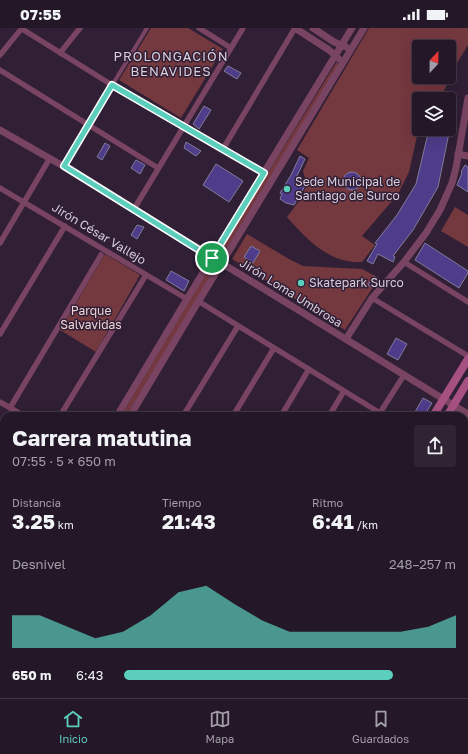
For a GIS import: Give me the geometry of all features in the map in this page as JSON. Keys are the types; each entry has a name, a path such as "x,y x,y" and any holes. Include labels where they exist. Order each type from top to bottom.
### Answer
{"main road":[{"path":"435,412 468,357"},
{"path":"449,412 468,381"}],"street":[{"path":"0,55 22,28 112,85 264,173"},
{"path":"60,53 80,28"},
{"path":"64,166 147,28"},
{"path":"198,28 231,48"},
{"path":"134,209 243,28"},
{"path":"223,149 295,28 329,50 343,64"},
{"path":"313,28 342,46 352,49"},
{"path":"119,412 186,299 352,28"},
{"path":"132,412 364,28"},
{"path":"0,70 158,168"},
{"path":"346,339 372,298 404,262 426,234 440,210 452,183 458,154 465,133 468,98"},
{"name":"Jirón Loma Umbrosa","path":"0,130 64,166 465,412"},
{"path":"458,154 468,156"},
{"path":"0,243 50,158"},
{"name":"Jirón César Vallejo","path":"0,188 186,299"},
{"path":"0,334 65,226"},
{"path":"10,408 101,255"},
{"path":"404,262 468,302"},
{"path":"62,412 146,275"},
{"path":"372,298 468,357"},
{"path":"198,301 309,369 375,412"},
{"path":"185,412 238,326"},
{"path":"235,412 274,348"},
{"path":"283,412 309,369"},
{"path":"381,412 404,375"},
{"path":"331,412 344,391"},
{"path":"0,402 17,412"}],"green space":[{"path":"151,28 188,28 223,49 181,118 119,80"},
{"path":"369,28 468,28 468,45 456,65 456,40 412,40 412,84 447,84 444,92 412,92 412,136 417,136 409,172 398,194 362,236 375,245 362,262 350,262 329,255 311,242 287,217 299,201 307,185 303,171 309,158 297,150"},
{"path":"338,62 338,66 226,250 224,250 224,244"},
{"path":"455,207 468,215 468,247 441,231"},
{"path":"247,234 303,266 362,269 379,278 345,330 232,259"},
{"name":"Parque Salvavidas","path":"105,254 140,275 96,352 60,330"},
{"path":"210,267 214,270 128,412 123,412"}],"building":[{"path":"228,66 241,73 237,79 224,71"},
{"path":"204,106 211,110 199,129 193,124"},
{"path":"427,136 448,136 438,187 413,230 393,256 395,257 393,262 378,254 373,264 367,261 377,244 375,243 397,215 416,184"},
{"path":"186,142 201,151 196,156 184,148"},
{"path":"105,143 110,146 102,160 97,157"},
{"path":"300,156 305,159 295,180 305,186 294,205 286,203 280,199 282,194 280,193"},
{"path":"136,160 145,165 140,174 131,168"},
{"path":"216,164 243,181 229,202 203,185"},
{"path":"465,165 468,167 468,192 457,185"},
{"path":"348,172 356,172 361,177 359,188 356,190 348,190 343,185 343,177"},
{"path":"137,225 144,227 137,239 131,235"},
{"path":"425,243 468,271 459,288 415,260"},
{"path":"251,246 260,251 253,263 244,257"},
{"path":"171,271 189,281 184,291 166,280"},
{"path":"374,276 379,280 373,288 368,285"},
{"path":"396,338 407,344 398,360 387,354"},
{"path":"423,398 432,403 426,412 415,412"}],"place":[{"name":"Sede Municipal de Santiago de Surco","path":"287,189"},
{"name":"Skatepark Surco","path":"301,283"}],"district":[{"name":"PROLONGACIÓN BENAVIDES","path":"171,64"}],"route":[{"path":"112,85 264,173 212,258 64,166 112,85"}]}
